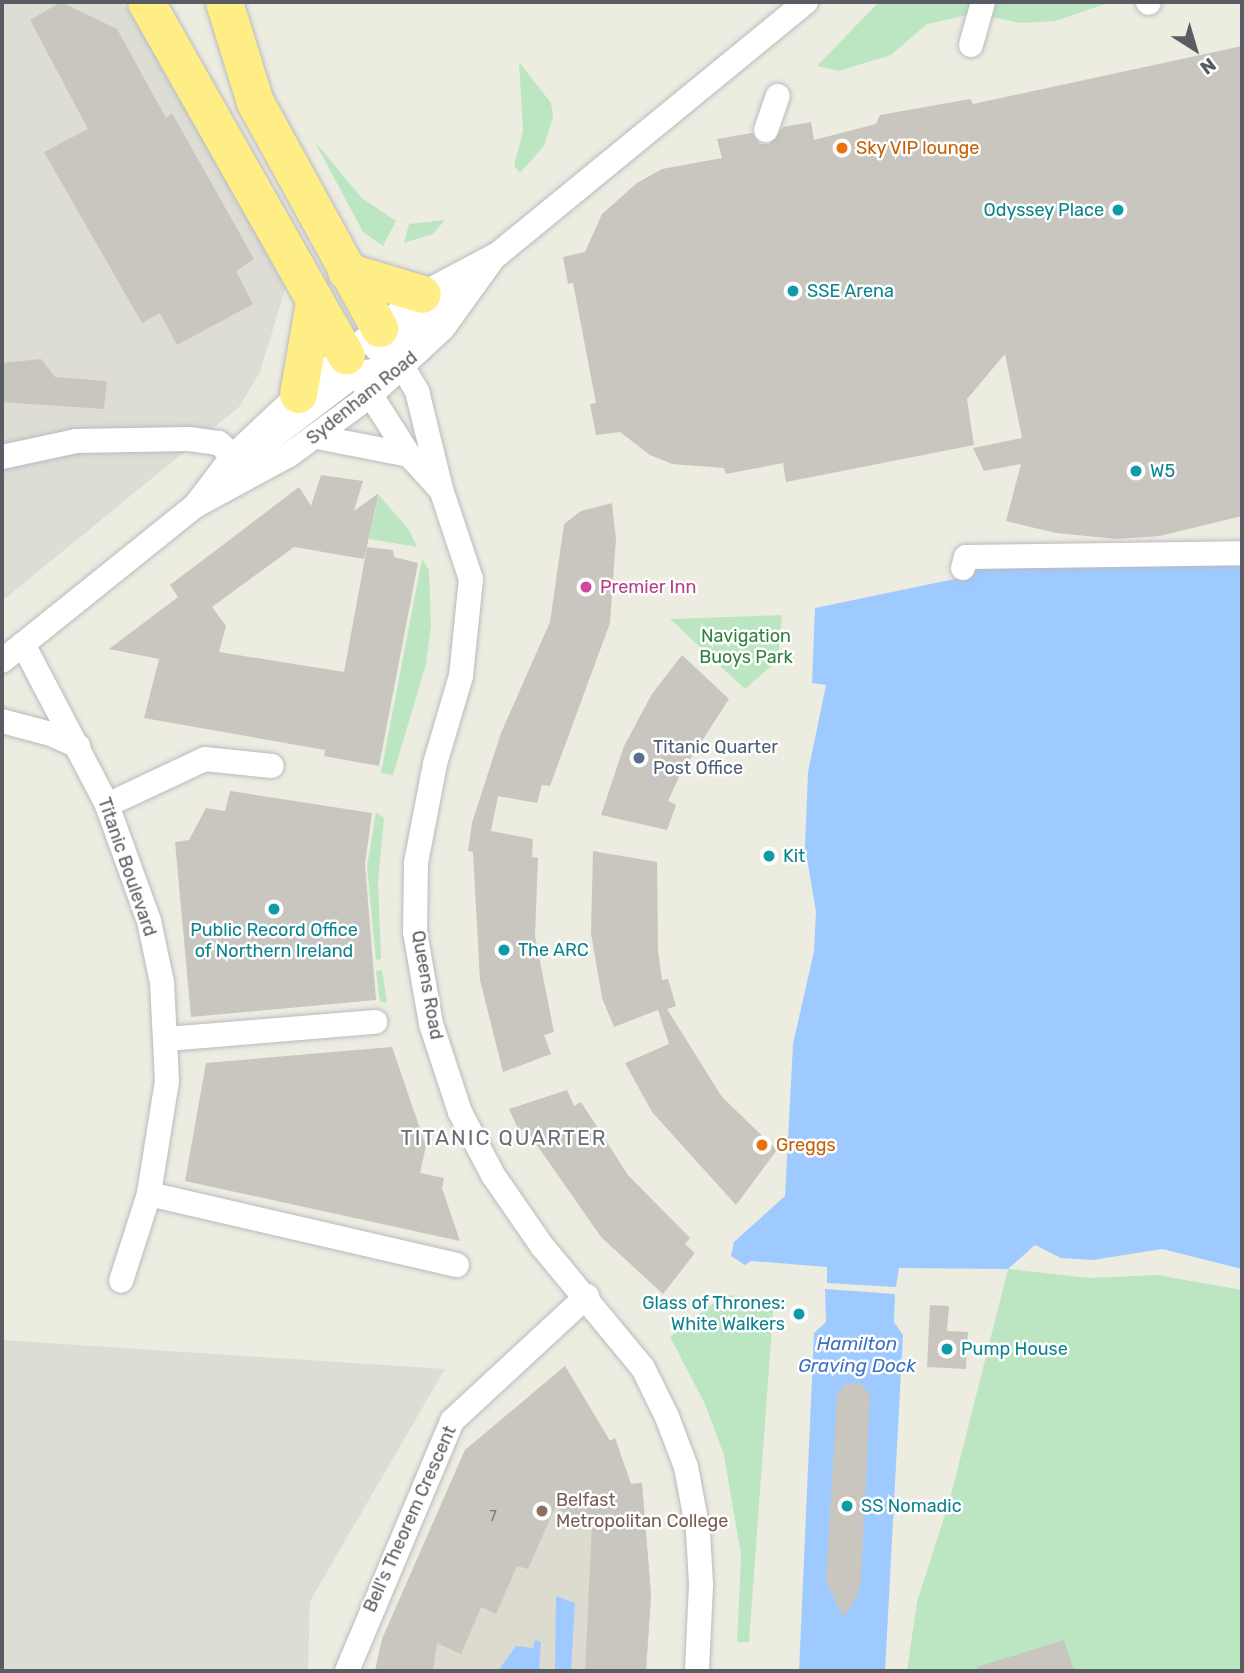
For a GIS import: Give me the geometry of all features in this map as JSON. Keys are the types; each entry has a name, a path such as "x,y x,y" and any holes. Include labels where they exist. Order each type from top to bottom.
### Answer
{"highway":[{"path":"146,2 351,364"},
{"path":"224,2 256,102 346,271 391,347"},
{"path":"346,271 422,294"},
{"path":"298,394 314,302"}],"street":[{"name":"Sydenham Road","path":"195,506 236,467 317,437 371,395 391,347 422,294 498,254 806,2"},
{"path":"971,45 983,2"},
{"path":"766,130 778,96"},
{"name":"Sydenham Road","path":"2,661 195,506 236,467 298,394 351,364 391,347 444,304 469,293 498,254"},
{"path":"2,457 29,448 119,438 212,441 236,467 351,364 391,347"},
{"name":"Queens Road","path":"391,347 426,417 441,489 466,554 472,599 461,677 435,764 416,863 415,932 430,1024 460,1112 493,1175 542,1246 587,1296 643,1368 686,1467 698,1531 701,1585 697,1671"},
{"name":"Queens Road","path":"351,364 409,455 441,489"},
{"path":"317,437 409,455"},
{"path":"963,568 966,557 1242,553"},
{"name":"Titanic Boulevard","path":"23,644 107,806 149,921 162,982 167,1081 149,1194 121,1281"},
{"path":"2,721 51,734 78,746"},
{"path":"107,806 205,760 272,766"},
{"path":"167,1040 375,1023"},
{"path":"149,1194 457,1265"},
{"name":"Bell's Theorem Crescent","path":"347,1671 452,1421 587,1296"}],"shaded area":[{"path":"2,2 120,2 131,12 226,171 285,289 260,372 239,407 2,601"},
{"path":"2,1340 445,1369 310,1601 308,1671 2,1671"},
{"name":"Belfast Metropolitan College","path":"565,1366 610,1441 615,1438 631,1484 642,1483 651,1595 646,1671 375,1671 382,1639 465,1450"}],"green space":[{"path":"879,2 973,2 968,15 927,24 891,55 839,71 817,66"},
{"path":"997,2 1105,4 1055,21 1020,23 992,17"},
{"path":"519,62 551,103 553,117 544,146 520,173 514,166 523,131"},
{"path":"315,142 362,198 396,221 383,246 363,232"},
{"path":"445,220 433,234 404,243 409,224"},
{"path":"379,495 409,530 417,547 369,539"},
{"path":"422,559 429,570 431,625 426,664 393,775 381,773"},
{"name":"Navigation Buoys Park","path":"782,615 778,660 745,689 670,619"},
{"path":"376,812 384,818 378,882 381,959 376,960 367,867"},
{"path":"382,970 387,1002 380,1002 376,971"},
{"path":"1008,1269 1090,1278 1157,1275 1242,1290 1242,1671 907,1671 917,1602 950,1499"},
{"path":"724,1295 774,1299 749,1642 737,1642 741,1555 724,1455 705,1404 670,1337"}],"water":[{"path":"969,562 1242,564 1242,1269 1162,1249 1093,1260 1061,1258 1035,1245 1008,1269 899,1268 896,1287 827,1283 827,1267 751,1261 745,1265 731,1256 734,1242 785,1196 793,1044 814,951 816,912 805,847 808,772 826,685 812,683 815,608 969,576"},
{"name":"Hamilton Graving Dock","path":"825,1289 895,1294 894,1322 903,1335 885,1671 799,1671 814,1333 826,1322"},
{"path":"556,1596 575,1603 571,1671 555,1671"},
{"path":"535,1640 541,1642 539,1671 498,1671 516,1646 533,1648"}],"building":[{"path":"61,2 117,29 166,118 172,113 254,259 236,271 253,304 177,345 160,313 142,323 44,152 88,129 30,20"},
{"path":"1242,46 1242,516 1160,536 1117,539 1056,533 1006,521 1021,464 984,471 973,448 1022,438 1005,354 967,399 974,445 786,482 783,463 726,474 724,468 672,464 650,455 620,432 596,435 590,404 596,403 573,283 568,284 563,257 585,252 602,214 637,183 662,169 722,158 717,139 752,133 760,144 769,144 783,127 811,122 814,140 876,124 880,115 970,99 973,104"},
{"path":"41,359 55,377 107,381 104,409 2,402 2,363"},
{"path":"321,475 363,481 354,511 379,493 364,559 294,547 212,607 226,626 219,652 344,672 367,547 393,550 394,557 418,563 379,766 324,756 325,750 144,718 159,659 109,649 178,597 170,585 299,487 311,506"},
{"path":"612,503 616,539 610,623 550,786 542,785 537,803 498,796 491,831 533,839 532,857 538,858 535,936 554,1032 544,1035 551,1054 503,1072 480,980 473,852 468,851 472,823 501,733 550,622 564,524 581,511"},
{"path":"682,655 729,699 680,775 668,801 676,805 667,830 601,815 624,746 652,694"},
{"name":"Public Record Office of Northern Ireland","path":"230,791 372,813 365,864 376,1000 191,1017 175,842 189,840 206,808 225,811"},
{"path":"593,851 657,862 658,950 662,980 668,979 676,1006 667,1009 722,1097 777,1150 736,1205 652,1112 625,1063 669,1044 658,1010 614,1027 602,998 591,933"},
{"path":"392,1047 426,1146 420,1173 444,1178 442,1188 460,1241 185,1181 206,1063"},
{"path":"567,1090 574,1106 581,1102 628,1175 690,1238 685,1244 695,1253 663,1294 601,1237 525,1128 519,1131 509,1109"},
{"name":"Pump House","path":"930,1305 949,1306 947,1331 968,1332 966,1369 927,1367"},
{"name":"Belfast Metropolitan College","path":"565,1366 610,1441 615,1438 631,1484 642,1483 651,1595 646,1671 585,1671 592,1525 555,1508 528,1569 517,1566 496,1614 481,1607 461,1654 437,1643 433,1671 375,1671 382,1639 465,1450"},
{"name":"SS Nomadic","path":"861,1383 870,1396 861,1581 856,1599 843,1617 826,1581 837,1395 845,1384"},
{"path":"1064,1640 1074,1671 978,1671 977,1667"}],"place":[{"name":"Sky VIP lounge","path":"842,148"},
{"name":"Odyssey Place","path":"1118,210"},
{"name":"SSE Arena","path":"793,291"},
{"name":"W5","path":"1136,471"},
{"name":"Premier Inn","path":"586,587"},
{"name":"Titanic Quarter Post Office","path":"639,758"},
{"name":"Kit","path":"769,856"},
{"name":"Public Record Office of Northern Ireland","path":"274,909"},
{"name":"The ARC","path":"504,950"},
{"name":"Greggs","path":"762,1145"},
{"name":"Glass of Thrones: White Walkers","path":"799,1314"},
{"name":"Pump House","path":"947,1349"},
{"name":"SS Nomadic","path":"847,1506"},
{"name":"Belfast Metropolitan College","path":"542,1511"}],"district":[{"name":"TITANIC QUARTER","path":"504,1138"}]}
